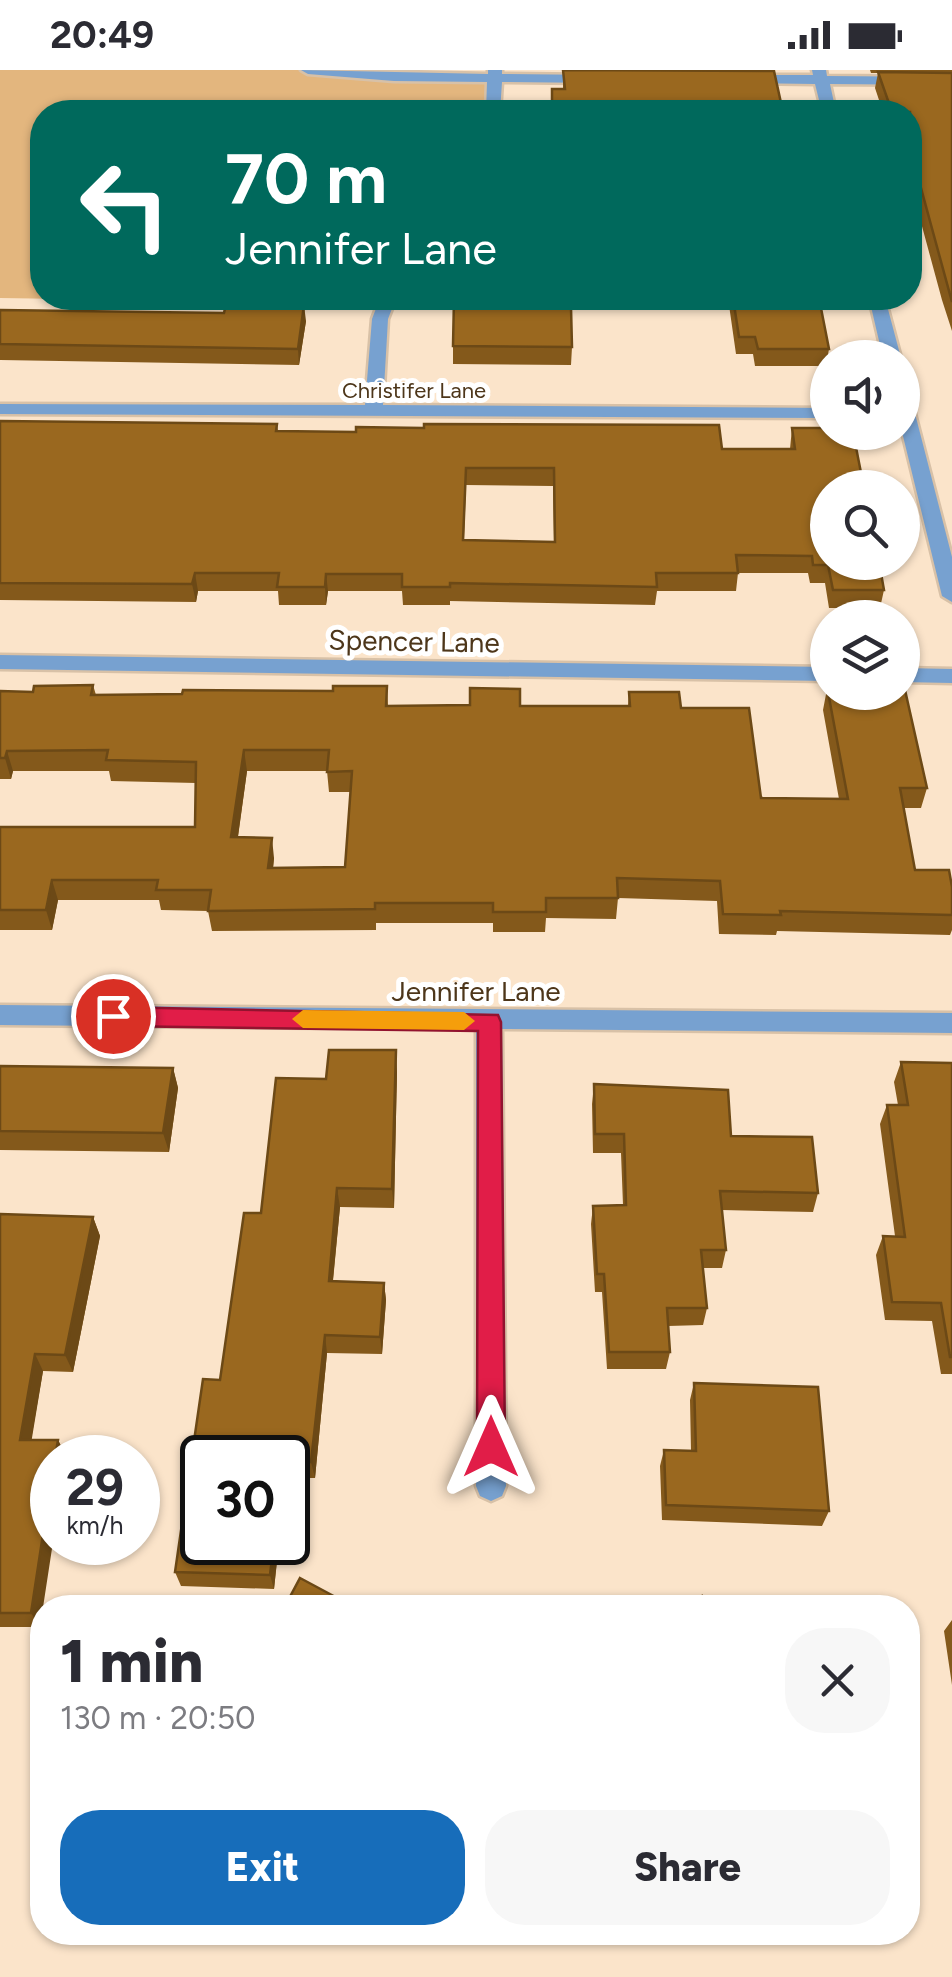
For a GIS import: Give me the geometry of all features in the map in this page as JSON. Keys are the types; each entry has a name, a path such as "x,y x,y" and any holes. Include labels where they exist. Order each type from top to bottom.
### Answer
{"street":[{"path":"308,70 394,78 495,74 610,79"},
{"path":"493,100 495,74"},
{"path":"725,80 820,75 952,81"},
{"path":"820,75 826,100"},
{"path":"374,412 383,310"},
{"path":"880,310 888,340"},
{"name":"Christifer Lane","path":"0,409 810,413"},
{"path":"915,450 952,596"},
{"name":"Spencer Lane","path":"0,662 810,674"},
{"path":"920,675 952,676"},
{"name":"Jennifer Lane","path":"0,1015 490,1022 952,1022"},
{"path":"490,1022 491,1486"}],"shaded area":[{"path":"0,70 308,70 495,78 494,100 30,100 30,298 0,298"}],"building":[{"path":"563,70 774,71 780,100 552,100 552,89 565,89"},
{"path":"878,72 952,73 952,302 922,192 922,100 888,100"},
{"path":"0,310 224,313 303,310 298,349 0,344"},
{"path":"454,310 571,310 572,347 453,346"},
{"path":"735,310 821,310 827,340 810,340 810,349 758,349 755,337 739,337"},
{"path":"0,421 277,424 276,431 356,432 356,427 424,428 424,424 719,425 722,449 795,449 792,428 810,428 810,450 857,450 860,470 810,470 810,556 736,555 738,573 656,573 657,587 450,583 450,587 402,587 402,574 326,574 325,587 277,587 279,573 195,573 192,584 0,583","holes":["466,468 554,468 555,542 463,540"]},
{"path":"831,580 882,580 884,590 833,590"},
{"path":"93,685 91,695 182,694 183,690 333,691 333,686 387,686 386,706 470,705 470,688 520,689 520,706 630,706 629,692 679,692 681,708 749,708 761,798 848,799 831,710 909,710 927,788 900,788 915,870 949,870 952,915 780,911 781,915 723,914 720,881 617,878 618,898 546,898 546,912 493,912 493,903 375,903 375,909 208,911 211,890 156,890 158,880 52,880 46,910 0,910 0,827 195,827 196,762 106,760 108,750 7,751 5,758 0,758 0,691 33,692 34,686","holes":["244,750 329,750 327,772 352,771 345,867 268,868 272,838 231,837"]},
{"path":"329,1050 396,1050 392,1189 337,1188 329,1281 384,1283 380,1337 325,1335 310,1462 310,1435 195,1435 203,1379 220,1380 244,1213 261,1213 276,1078 326,1079"},
{"path":"901,1062 952,1063 952,1357 941,1303 892,1302 883,1236 905,1237 887,1105 908,1105"},
{"path":"0,1066 173,1068 163,1133 0,1131"},
{"path":"594,1084 728,1090 731,1136 812,1137 818,1193 720,1191 726,1250 701,1250 707,1308 667,1308 670,1352 609,1352 604,1274 597,1274 593,1206 626,1205 624,1134 595,1134"},
{"path":"0,1214 93,1217 65,1355 35,1354 20,1440 30,1440 30,1565 38,1565 34,1595 30,1595 30,1613 0,1613"},
{"path":"694,1383 818,1387 829,1511 666,1505 664,1450 696,1451"},
{"path":"180,1538 180,1565 271,1565 270,1575 175,1572"},
{"path":"300,1578 332,1595 291,1595"}],"slow traffic":[{"path":"303,1019 464,1021"}],"route":[{"path":"113,1016 490,1022 491,1447"}]}
